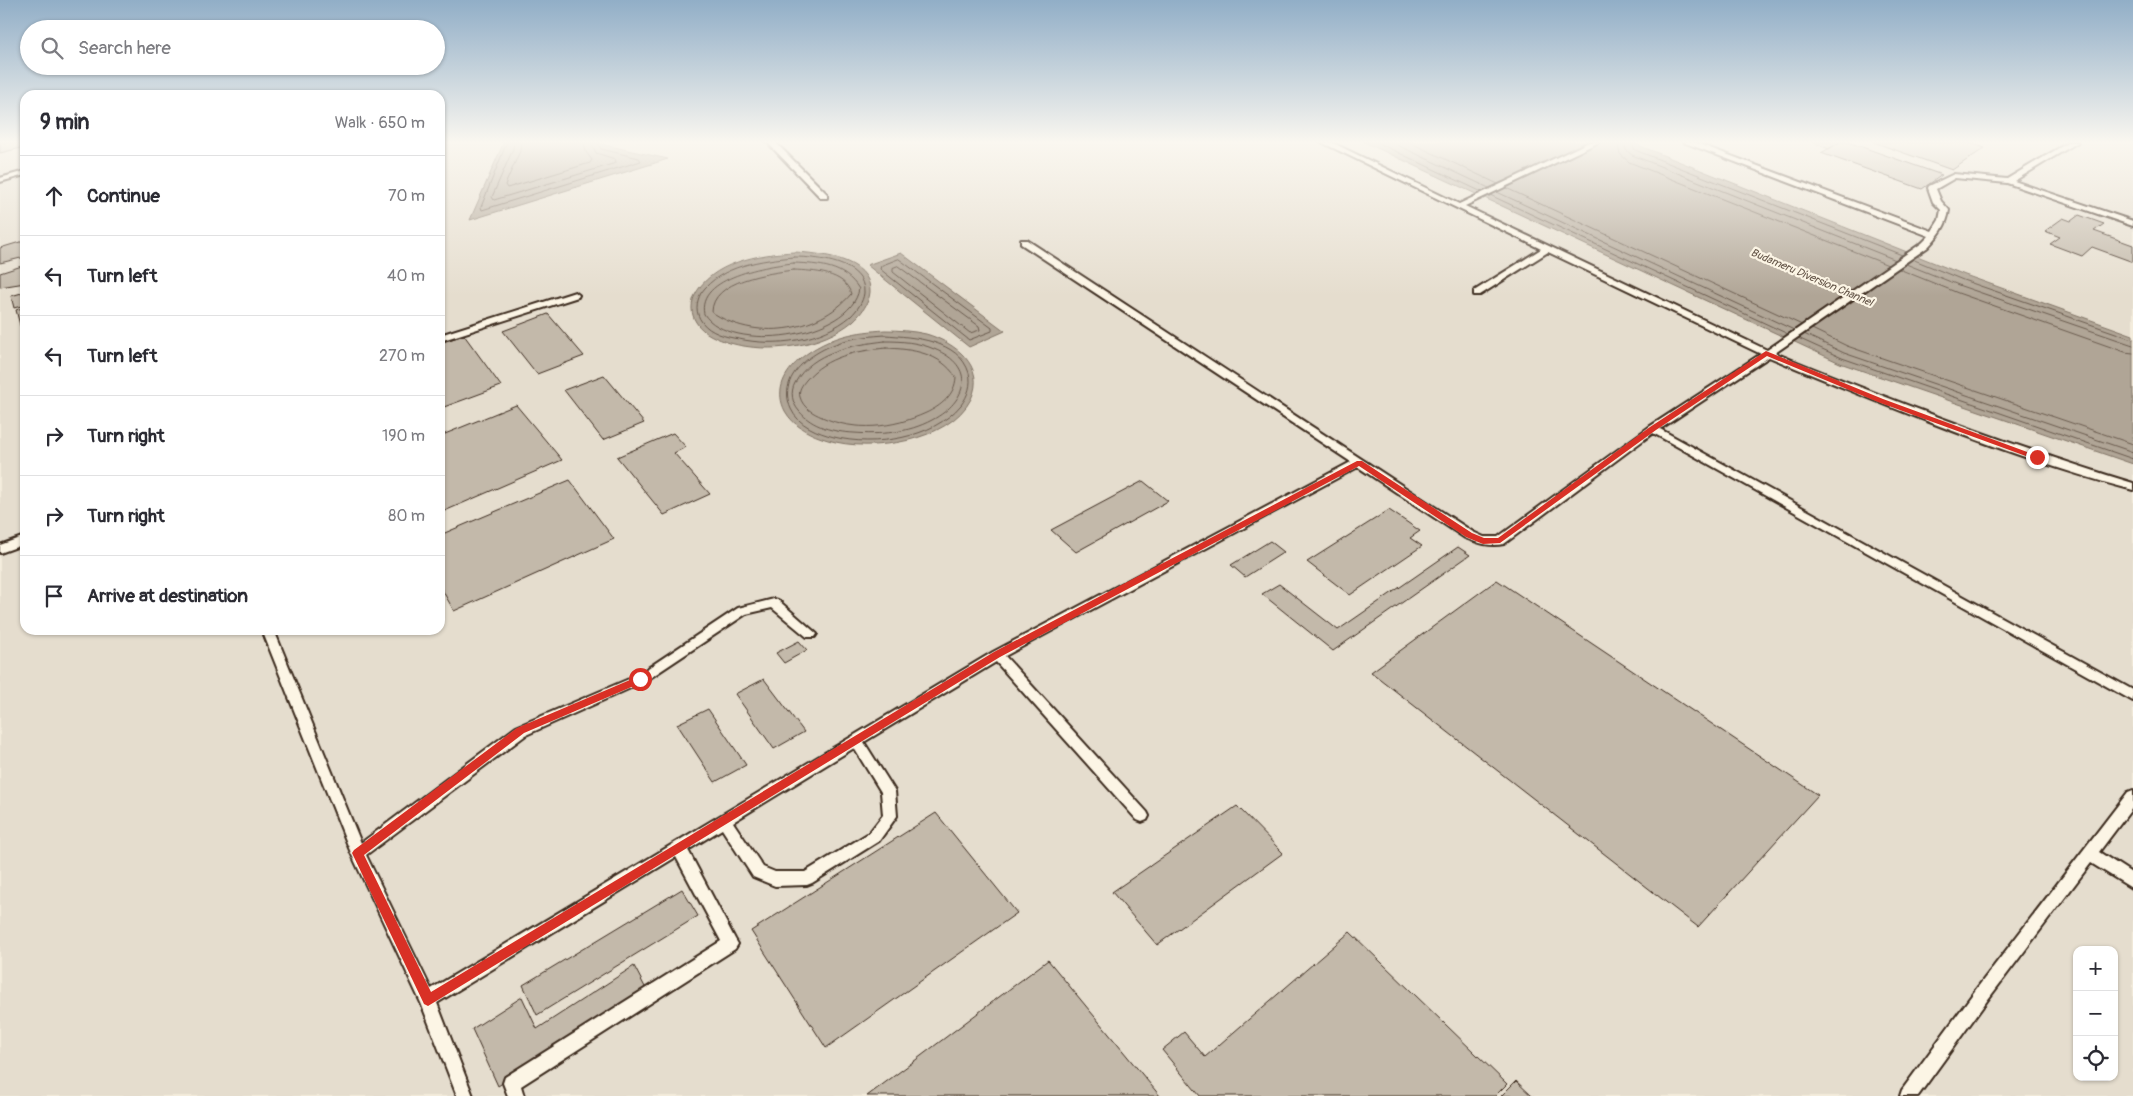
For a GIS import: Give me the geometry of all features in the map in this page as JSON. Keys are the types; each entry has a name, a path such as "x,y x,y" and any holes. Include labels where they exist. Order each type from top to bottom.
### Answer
{"lane":[{"path":"821,193 824,196"},
{"path":"1429,193 1766,353 1890,404 2037,457 2133,487"},
{"path":"1458,207 1489,193"},
{"path":"1822,193 1934,235"},
{"path":"1024,242 1469,535 1483,541 1500,540 1653,429 1766,353 1781,345 1925,245 1934,235 1944,217 1945,210 1937,202 1934,193"},
{"path":"2045,193 2133,224"},
{"path":"1477,293 1547,249"},
{"path":"445,336 575,295"},
{"path":"1653,429 2133,696"},
{"path":"428,1000 997,655 1359,462"},
{"path":"0,549 20,542"},
{"path":"358,853 521,731 640,679 742,611 774,603 811,634"},
{"path":"270,635 358,853 428,1000 465,1096"},
{"path":"997,655 1142,816"},
{"path":"724,820 758,872 775,879 807,878 874,837 890,816 888,791 856,740"},
{"path":"1908,1096 1983,993 2133,796"},
{"path":"516,1096 511,1084 730,944 679,848"},
{"path":"2089,854 2133,882"}],"shaded area":[{"path":"0,193 20,193 20,635 445,635 445,193 2133,193 2133,1096 0,1096"}],"water":[{"path":"482,193 557,193 470,220"},
{"name":"Budameru Diversion Channel","path":"1474,193 1759,193 1965,275 2133,335 2133,464 1840,363"},
{"path":"794,252 829,256 853,265 862,272 868,281 870,292 864,308 853,321 826,337 794,346 778,348 761,348 730,343 711,336 699,326 692,313 693,300 701,285 712,275 737,262 766,255"},
{"path":"901,253 1005,331 969,347 867,265"},
{"path":"885,330 926,334 947,343 965,357 975,376 975,387 971,399 960,414 945,425 927,434 886,444 845,444 828,440 809,433 793,422 785,411 781,397 782,385 787,373 796,363 807,353 832,340 854,334"}],"building":[{"path":"2079,215 2104,224 2094,231 2133,245 2133,262 2092,247 2082,256 2050,244 2060,237 2045,231 2063,218 2071,221"},
{"path":"20,242 20,258 0,263 0,248"},
{"path":"20,267 20,284 0,287 0,273"},
{"path":"20,293 20,306 14,308 11,296"},
{"path":"20,309 20,325 16,310"},
{"path":"548,314 584,356 537,374 503,331"},
{"path":"464,335 501,386 445,407 445,341"},
{"path":"604,375 644,423 603,440 564,390"},
{"path":"516,405 562,460 445,511 445,434"},
{"path":"673,433 686,447 674,453 710,494 664,515 617,457"},
{"path":"570,480 614,539 454,611 445,595 445,533"},
{"path":"1143,481 1168,501 1076,552 1051,530"},
{"path":"1389,510 1420,531 1410,538 1422,546 1350,595 1307,562"},
{"path":"1270,541 1284,552 1245,577 1231,565"},
{"path":"1458,547 1470,555 1333,651 1262,594 1279,584 1338,630"},
{"path":"1497,580 1818,795 1698,927 1371,672"},
{"path":"799,641 807,650 784,663 776,653"},
{"path":"764,679 804,732 774,749 735,694"},
{"path":"708,709 746,765 715,782 677,724"},
{"path":"1237,806 1283,853 1157,945 1112,892"},
{"path":"936,813 1017,913 826,1048 751,931"},
{"path":"682,889 698,916 537,1015 523,985"},
{"path":"1350,932 1507,1084 1495,1096 1200,1096 1162,1050 1184,1032 1205,1057"},
{"path":"1048,960 1160,1096 867,1096 917,1059"},
{"path":"634,966 646,989 498,1086 472,1029 522,997 537,1029"},
{"path":"1516,1081 1532,1096 1501,1096"}],"route":[{"path":"640,679 521,731 358,853 428,1000 997,655 1359,462 1469,535 1483,541 1500,540 1653,429 1766,353 1881,400 2037,457"}]}
